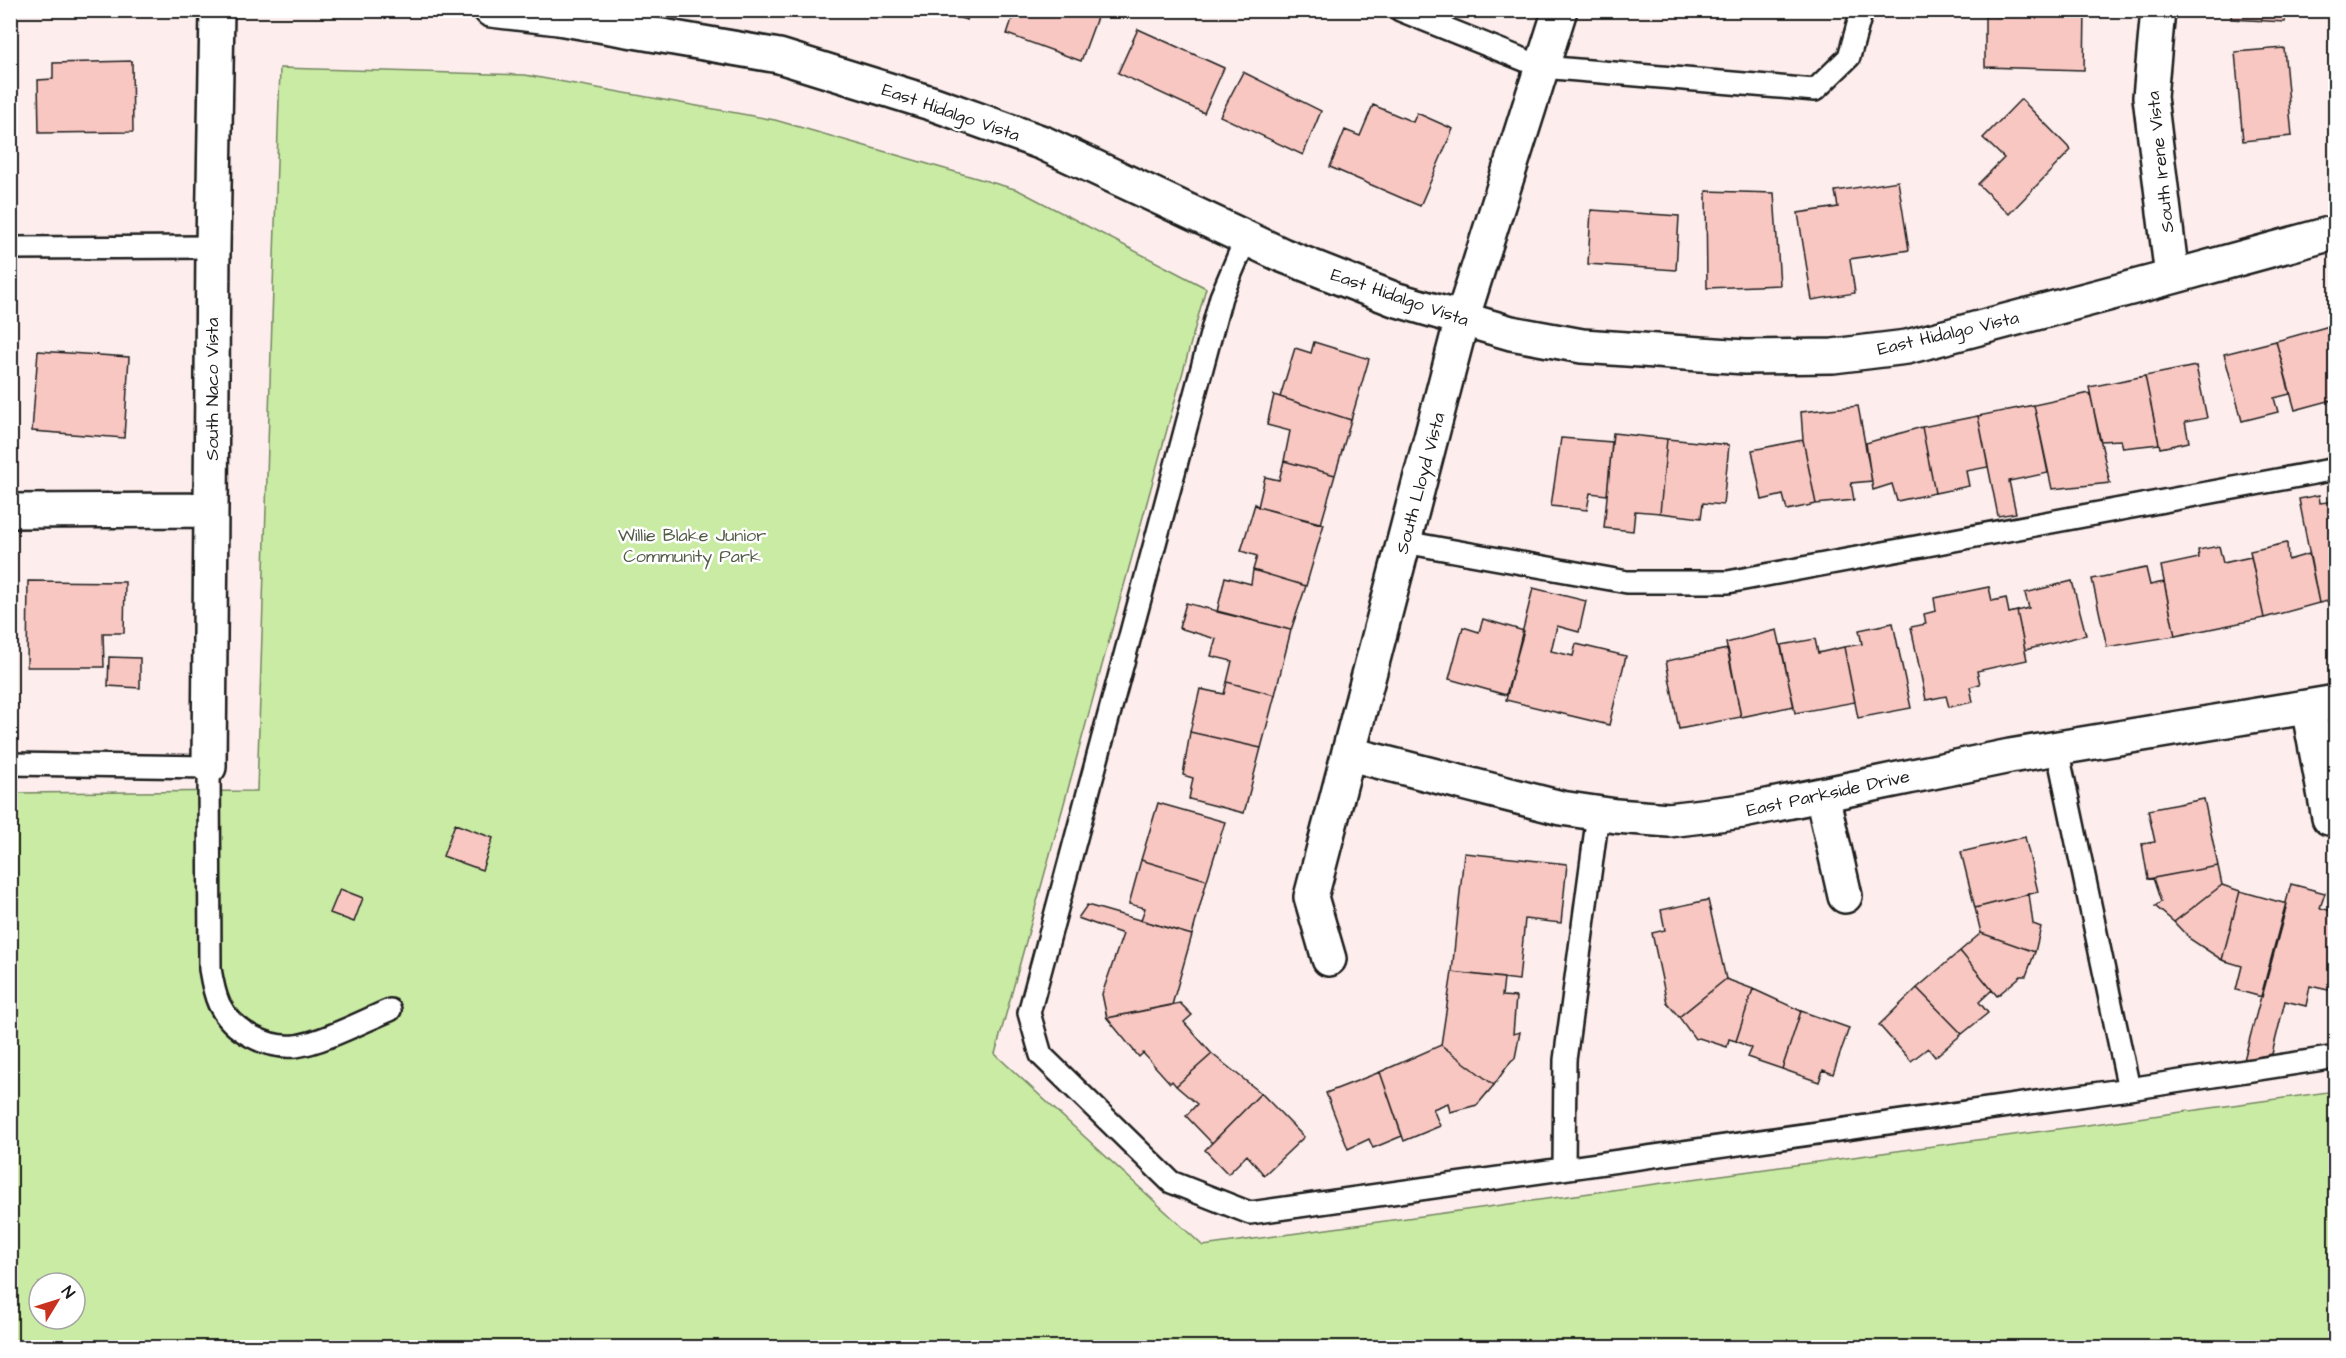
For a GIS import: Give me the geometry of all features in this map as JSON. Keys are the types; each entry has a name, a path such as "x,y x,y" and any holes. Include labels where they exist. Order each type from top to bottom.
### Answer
{"street":[{"name":"South Naco Vista","path":"209,767 217,10"},
{"name":"East Hidalgo Vista","path":"491,10 581,21 778,56 934,104 1043,143 1282,255 1394,299 1510,333 1582,346 1745,357 1833,356 1907,347 2172,278 2336,232"},
{"name":"South Lloyd Vista","path":"1329,959 1311,897 1462,319 1560,10"},
{"name":"South Irene Vista","path":"2158,10 2150,97 2172,278"},
{"path":"10,511 211,510"},
{"name":"East Parkside Drive","path":"1350,754 1561,808 1598,814 1669,820 1743,811 2057,748 2322,704 2329,818"},
{"path":"1822,795 1845,896"}],"lane":[{"path":"1400,10 1542,67 1815,90 1849,57 1862,10"},
{"path":"1246,238 1221,297 1029,1013 1041,1055 1171,1182 1250,1213 2129,1089 2336,1057"},
{"path":"10,248 213,247"},
{"path":"1404,542 1627,582 1728,582 2336,469"},
{"path":"2057,748 2129,1089"},
{"path":"10,764 209,767 210,969 219,1006 245,1033 262,1041 295,1046 311,1042 390,1010"},
{"path":"1564,1168 1565,1060 1598,814"}],"green space":[{"name":"Willie Blake Junior Community Park","path":"280,68 525,75 775,120 1018,190 1206,288 995,1054 1203,1246 2335,1091 2335,1347 11,1347 10,793 257,791"}],"building":[{"path":"932,10 971,10 967,20"},
{"path":"1015,10 1096,10 1099,12 1081,61 1007,34"},
{"path":"2008,10 2085,10 2084,70 1985,67 1985,16 2008,17"},
{"path":"2232,10 2286,10 2285,22 2231,19"},
{"path":"1138,29 1224,68 1204,113 1118,73"},
{"path":"2284,48 2292,136 2243,141 2235,52"},
{"path":"132,61 133,132 39,133 38,80 53,79 53,63"},
{"path":"1243,72 1321,111 1303,155 1220,116"},
{"path":"2021,99 2071,150 2009,214 1978,184 2004,158 1983,138"},
{"path":"1373,105 1413,122 1417,113 1453,129 1420,206 1330,167 1345,130 1360,136"},
{"path":"1898,181 1909,250 1850,259 1855,293 1812,300 1798,213 1838,207 1835,191"},
{"path":"1706,191 1774,193 1780,285 1707,288"},
{"path":"1591,210 1679,216 1676,270 1588,264"},
{"path":"2333,325 2336,335 2336,399 2295,410 2276,341"},
{"path":"2276,341 2290,394 2274,398 2278,412 2242,421 2224,354"},
{"path":"1314,342 1369,359 1351,420 1280,397 1295,348 1311,353"},
{"path":"38,351 129,357 124,438 32,431"},
{"path":"2196,366 2207,418 2185,422 2189,442 2160,448 2145,376"},
{"path":"2145,376 2159,444 2123,448 2121,440 2100,441 2089,387"},
{"path":"2090,393 2110,483 2052,489 2034,405"},
{"path":"1274,395 1351,420 1335,475 1284,461 1290,431 1267,425"},
{"path":"2034,405 2048,473 2009,481 2016,513 1998,516 1978,416"},
{"path":"1858,406 1872,481 1851,483 1854,500 1816,504 1803,440 1801,412"},
{"path":"1978,416 1988,467 1966,471 1969,486 1935,493 1922,427"},
{"path":"1922,427 1935,493 1897,501 1892,484 1873,490 1866,443"},
{"path":"1613,433 1667,439 1660,513 1635,511 1633,531 1604,528"},
{"path":"1561,438 1612,442 1607,495 1590,493 1587,510 1551,506"},
{"path":"1667,439 1729,445 1723,505 1703,503 1701,518 1660,513"},
{"path":"1803,440 1816,504 1787,510 1783,495 1762,500 1752,450"},
{"path":"1284,461 1335,475 1321,524 1258,507 1265,477 1279,480"},
{"path":"2319,495 2320,503 2336,501 2336,599 2319,603 2299,499"},
{"path":"1255,504 1258,507 1324,524 1306,586 1253,570 1257,556 1241,551"},
{"path":"2287,543 2288,560 2309,554 2319,603 2264,618 2250,551"},
{"path":"2219,546 2223,563 2251,557 2264,618 2175,636 2161,566 2199,558 2198,550"},
{"path":"2146,568 2150,585 2164,582 2175,636 2107,647 2092,579"},
{"path":"1253,570 1306,586 1291,630 1217,612 1225,577 1251,584"},
{"path":"28,581 125,582 124,633 103,633 104,667 27,667"},
{"path":"2072,581 2086,635 2025,650 2017,611 2029,608 2025,593"},
{"path":"1989,587 1992,601 2006,598 2009,613 2017,611 2027,660 1977,671 1980,684 1970,687 1973,702 1949,707 1946,696 1926,700 1911,627 1926,624 1924,614 1936,611 1934,598"},
{"path":"1533,588 1586,601 1579,632 1557,626 1551,651 1573,656 1576,644 1626,656 1609,725 1506,700"},
{"path":"1186,603 1291,630 1275,695 1227,682 1232,661 1211,656 1216,639 1179,628"},
{"path":"1483,619 1524,631 1506,695 1449,679 1463,627 1479,632"},
{"path":"1893,623 1911,708 1858,718 1844,647 1862,644 1859,630"},
{"path":"1777,630 1794,706 1741,717 1726,643"},
{"path":"1815,639 1818,653 1844,647 1855,702 1795,713 1781,645"},
{"path":"1728,649 1741,717 1679,729 1666,661"},
{"path":"109,657 140,658 140,688 108,686"},
{"path":"1227,682 1275,695 1261,748 1190,732 1200,689 1224,694"},
{"path":"1190,732 1261,748 1244,813 1189,799 1193,778 1183,775"},
{"path":"2204,799 2218,866 2148,879 2142,844 2155,842 2148,810"},
{"path":"1158,803 1225,822 1207,880 1141,860"},
{"path":"455,824 493,838 482,870 443,856"},
{"path":"2025,837 2038,892 1975,908 1961,852"},
{"path":"1464,853 1567,864 1561,923 1525,919 1519,980 1452,972"},
{"path":"1141,860 1207,880 1192,935 1141,920 1145,908 1129,904"},
{"path":"2218,866 2222,885 2174,922 2155,906 2161,902 2153,878"},
{"path":"2291,884 2325,893 2320,908 2336,912 2336,988 2328,990 2310,986 2306,1006 2285,1001 2272,1054 2244,1060"},
{"path":"2222,885 2240,891 2222,960 2190,939 2174,922"},
{"path":"340,889 363,898 354,922 330,913"},
{"path":"2240,891 2287,904 2262,997 2236,990 2242,966 2222,960"},
{"path":"2029,894 2033,924 2041,927 2035,952 1981,933 1975,908"},
{"path":"1708,900 1726,979 1679,1017 1667,1003 1652,933 1665,930 1661,910"},
{"path":"1087,905 1192,935 1172,1005 1107,1018 1102,994 1123,934 1078,918"},
{"path":"1981,933 2035,952 2026,976 2021,976 1997,996 1960,951"},
{"path":"1960,951 1992,990 1979,1002 1988,1013 1962,1034 1917,988"},
{"path":"1452,972 1504,978 1502,996 1516,997 1513,1034 1520,1032 1515,1058 1494,1085 1441,1045"},
{"path":"1726,979 1753,989 1736,1041 1729,1039 1727,1047 1699,1038 1695,1039 1679,1017"},
{"path":"1917,988 1962,1034 1935,1057 1928,1048 1911,1061 1879,1025"},
{"path":"1753,989 1801,1011 1782,1069 1747,1057 1751,1048 1736,1041"},
{"path":"1180,1003 1192,1015 1184,1022 1212,1054 1176,1086 1172,1081 1170,1083 1143,1053 1139,1057 1107,1018"},
{"path":"1801,1011 1849,1028 1833,1074 1823,1070 1819,1082 1782,1069"},
{"path":"1441,1045 1494,1085 1477,1105 1450,1112 1448,1103 1433,1109 1440,1126 1404,1141 1380,1072"},
{"path":"1212,1054 1261,1093 1212,1143 1186,1116 1197,1104 1176,1086"},
{"path":"1380,1072 1402,1136 1373,1148 1369,1139 1348,1149 1326,1093"},
{"path":"1261,1093 1304,1137 1264,1175 1247,1155 1228,1174 1205,1150"}]}
